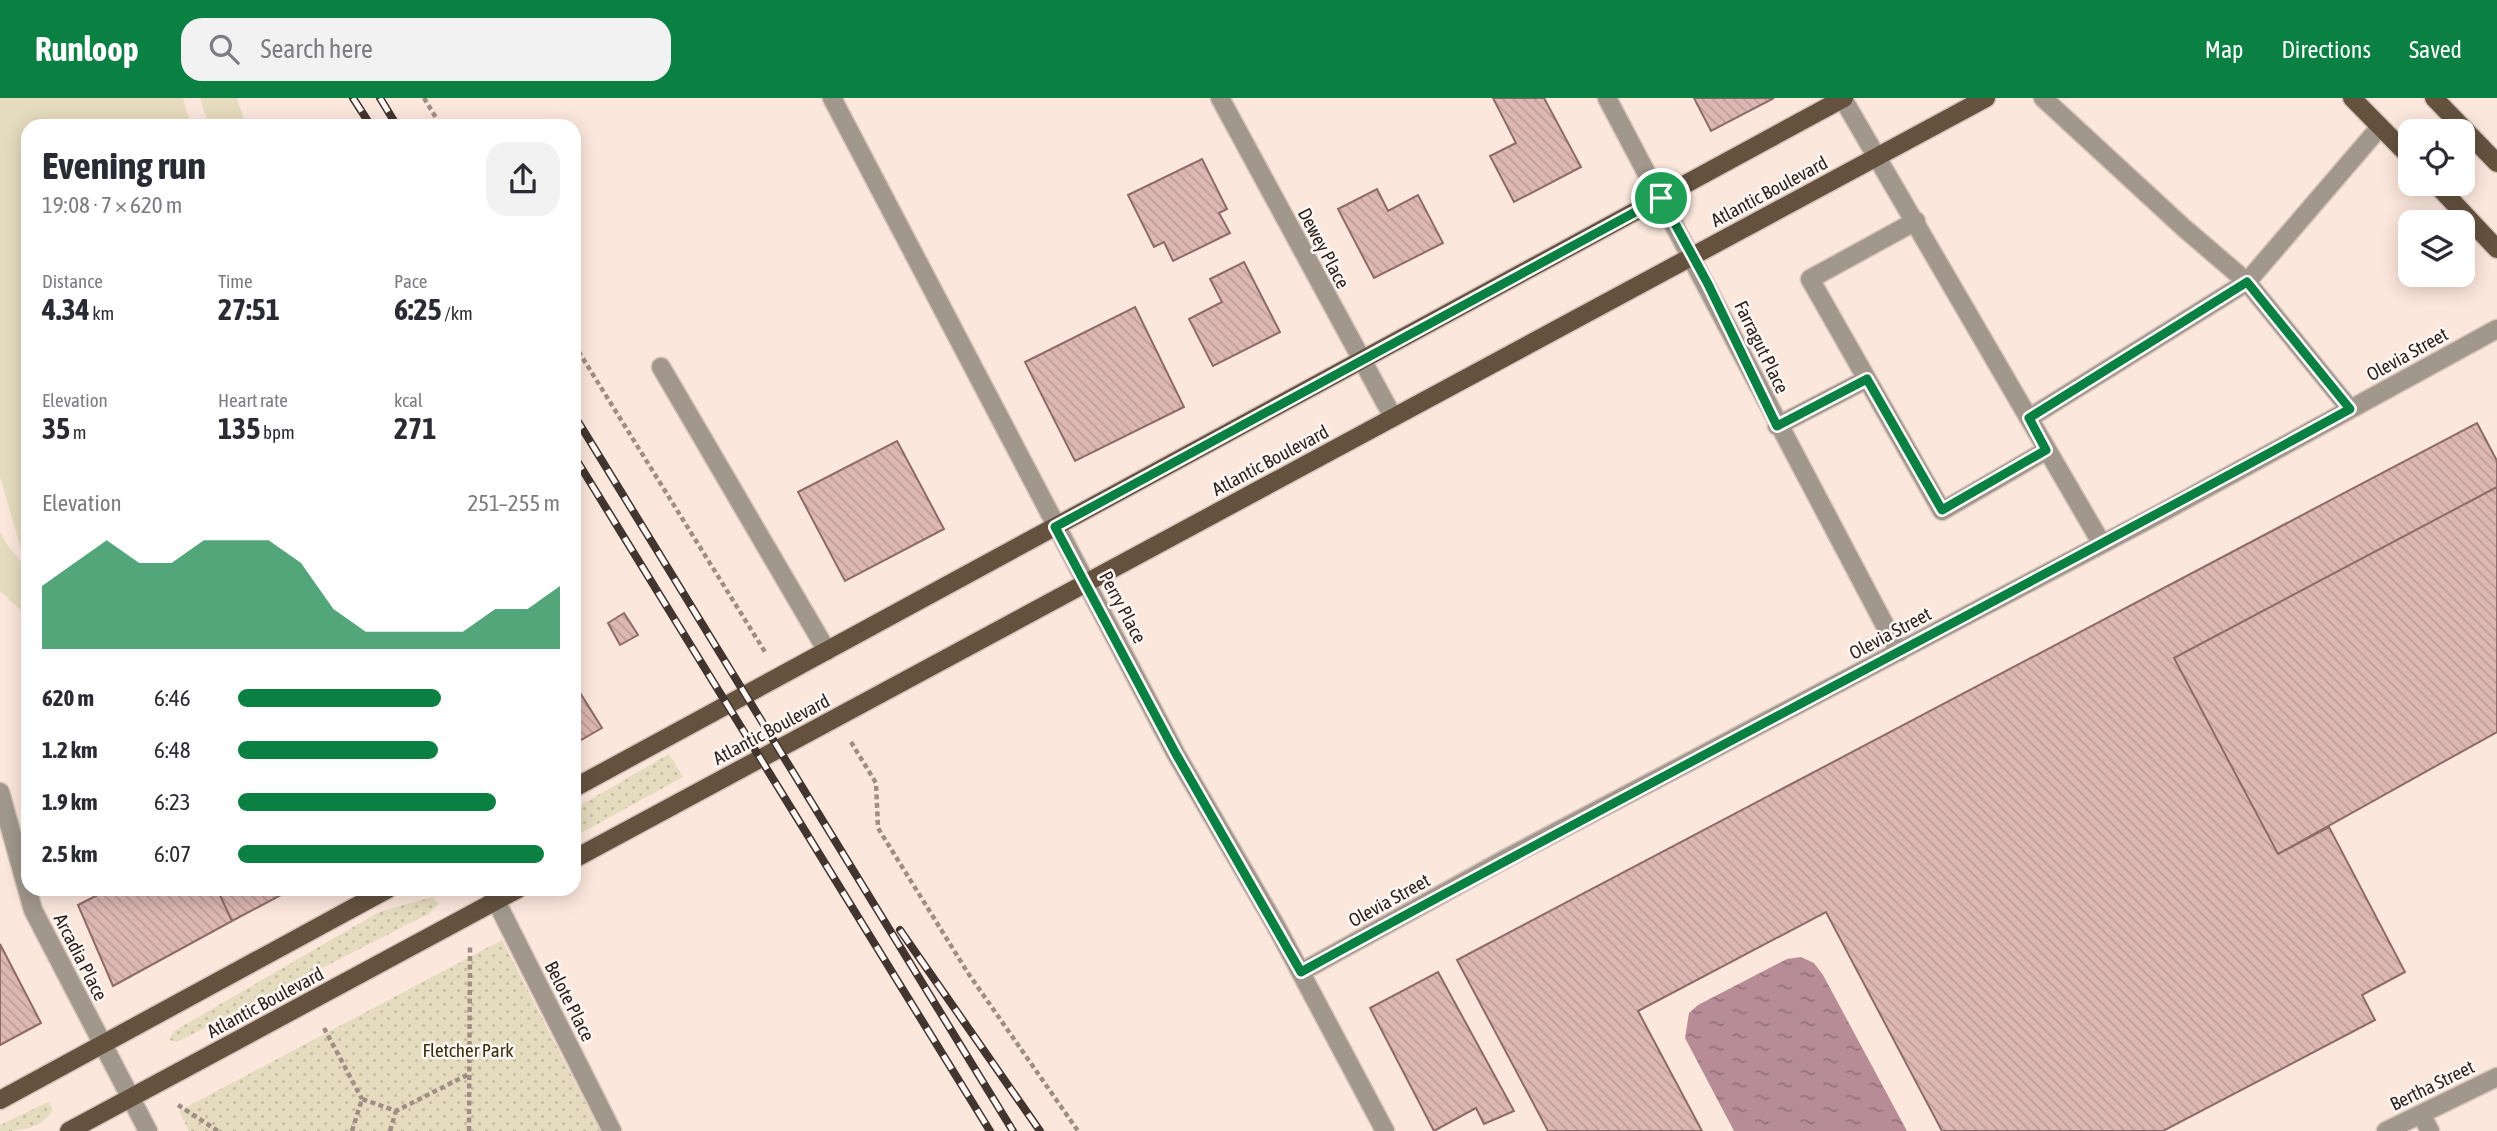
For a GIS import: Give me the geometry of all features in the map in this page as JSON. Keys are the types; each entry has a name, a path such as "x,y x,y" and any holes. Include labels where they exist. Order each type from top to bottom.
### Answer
{"main road":[{"path":"581,784 1843,98"},
{"name":"Atlantic Boulevard","path":"581,855 1986,98"},
{"path":"2352,98 2398,145"},
{"path":"2434,98 2497,163"},
{"path":"2447,196 2497,249"},
{"name":"Atlantic Boulevard","path":"0,1100 375,896"},
{"name":"Atlantic Boulevard","path":"69,1131 491,896"}],"street":[{"name":"Perry Place","path":"832,98 1176,754 1301,972 1385,1131"},
{"name":"Dewey Place","path":"1220,98 1394,417"},
{"name":"Farragut Place","path":"1607,98 1692,256 1777,426 1899,652"},
{"path":"1843,98 2102,544"},
{"path":"2043,98 2247,282 2350,409"},
{"path":"2029,418 2247,282 2380,127"},
{"path":"1916,221 1810,279 1942,510 2046,450"},
{"name":"Olevia Street","path":"1301,972 1505,859 2102,544 2497,329"},
{"path":"661,367 828,651"},
{"path":"1777,426 1867,379"},
{"name":"Arcadia Place","path":"0,792 21,867"},
{"name":"Arcadia Place","path":"29,896 33,910 148,1131"},
{"name":"Belote Place","path":"494,896 612,1131"},
{"name":"Bertha Street","path":"2386,1131 2497,1077"},
{"path":"2421,1114 2430,1131"}],"path":[{"path":"424,98 437,119"},
{"path":"469,1131 470,947"},
{"path":"324,1028 362,1099 396,1111"},
{"path":"390,1131 396,1111 468,1074"},
{"path":"352,1131 362,1099"},
{"path":"177,1104 218,1131"}],"green space":[{"path":"0,98 183,98 189,119 21,119 21,549 0,477"},
{"path":"200,98 237,98 244,119 207,119"},
{"path":"0,531 21,562 21,610 0,591"},
{"path":"669,754 683,777 581,833 581,805"},
{"path":"432,897 439,904 428,914 177,1042 169,1040 174,1031 379,912"},
{"name":"Fletcher Park","path":"502,940 600,1131 189,1131 179,1111"},
{"path":"48,1102 53,1109 49,1116 37,1125 0,1131 0,1125"}],"water":[{"path":"1801,957 1814,963 1823,975 1907,1131 1734,1131 1685,1038 1689,1013 1698,1005 1787,959"}],"building":[{"path":"1493,98 1544,98 1581,167 1514,202 1490,156 1516,143"},
{"path":"1694,98 1774,98 1711,131"},
{"path":"1202,159 1227,209 1219,213 1230,233 1173,261 1164,242 1154,247 1128,195"},
{"path":"1377,189 1388,211 1418,195 1443,243 1374,278 1338,209"},
{"path":"1244,262 1280,332 1213,366 1189,319 1222,302 1210,279"},
{"path":"1135,307 1184,407 1075,461 1025,362"},
{"path":"2477,423 2497,461 2497,487 2174,658 2278,854 2329,827 2405,972 2362,995 2375,1020 2163,1131 1942,1131 1826,912 1638,1011 1702,1131 1548,1131 1457,960"},
{"path":"897,441 944,529 845,581 798,492"},
{"path":"2497,487 2497,732 2278,854 2174,658"},
{"path":"624,613 638,635 620,645 608,623"},
{"path":"581,694 602,728 581,740"},
{"path":"95,896 220,896 232,921 113,986 78,905"},
{"path":"220,896 279,896 232,921"},
{"path":"0,944 41,1023 0,1045"},
{"path":"1438,972 1514,1111 1484,1124 1476,1108 1434,1131 1370,1008"}],"railway":[{"path":"353,98 366,119"},
{"path":"380,98 393,119"},
{"path":"581,426 1013,1131"},
{"path":"581,467 990,1131"},
{"path":"900,930 1040,1131"}],"route":[{"path":"1661,198 1708,284 1777,426 1867,379 1942,510 2046,450 2029,418 2247,282 2324,373 2350,409 2161,513 1505,859 1301,972 1176,754 1055,527 1661,198"}]}
